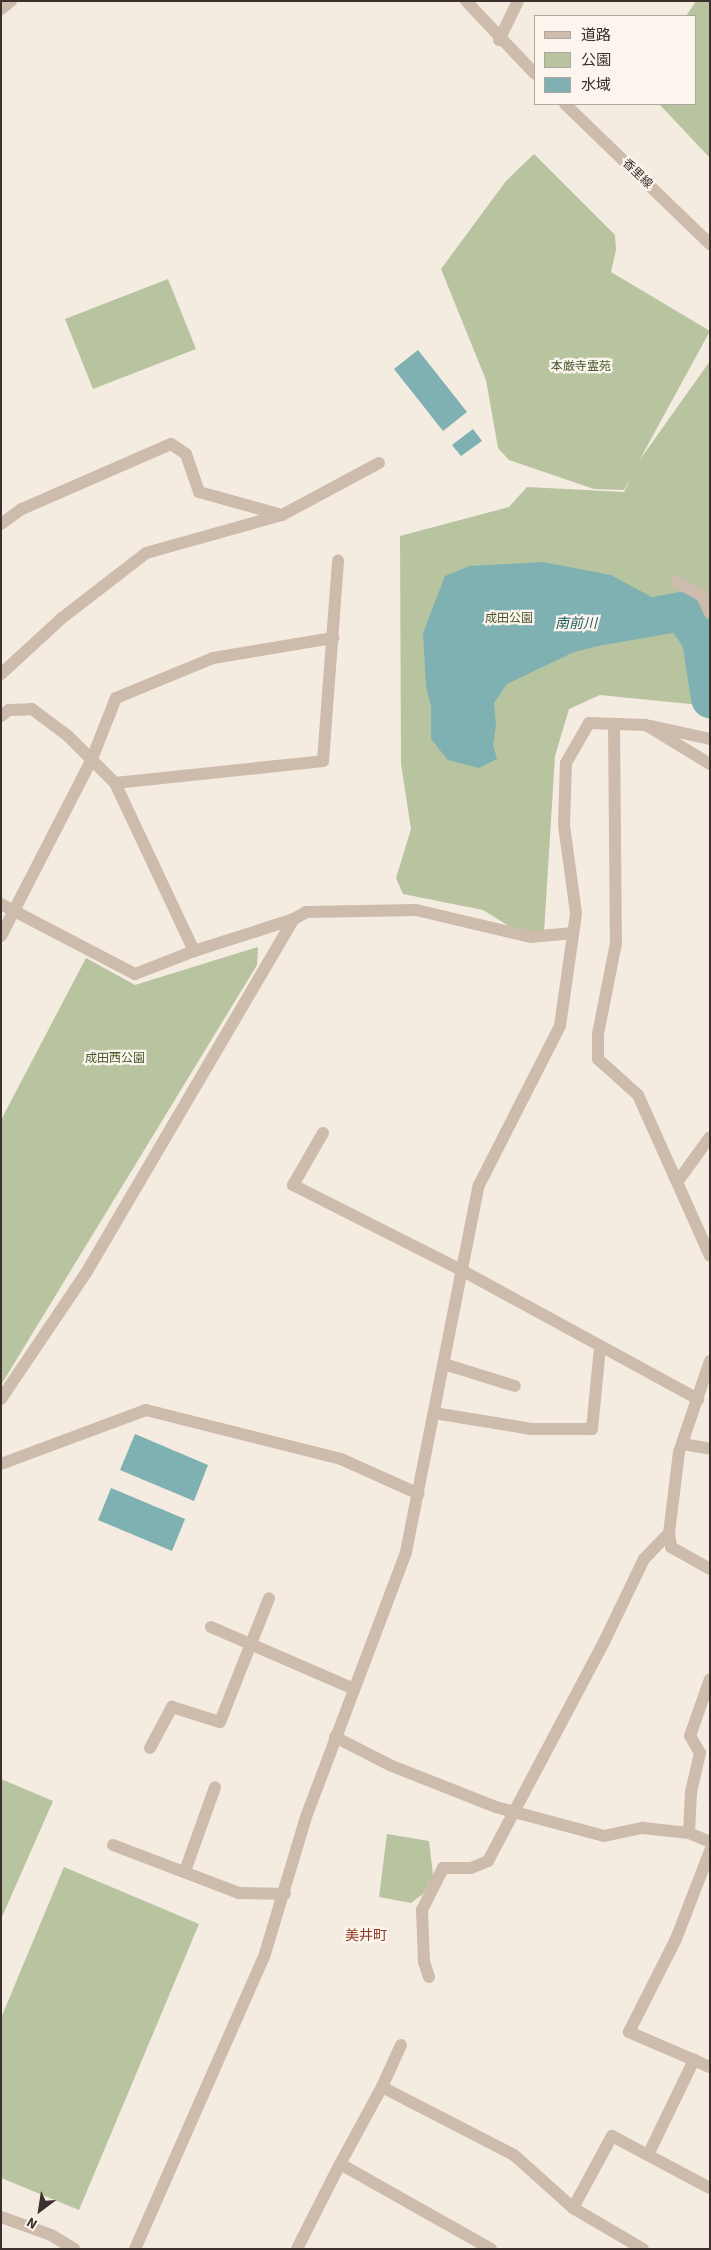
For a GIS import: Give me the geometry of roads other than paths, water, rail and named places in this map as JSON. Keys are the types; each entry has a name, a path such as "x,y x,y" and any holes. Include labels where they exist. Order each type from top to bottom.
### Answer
{"street":[{"path":"1,9 11,1"},
{"path":"466,1 499,40 534,73"},
{"path":"499,40 518,1"},
{"name":"香里線","path":"566,105 710,244"},
{"path":"1,524 22,510 171,444 186,454 199,492 282,515"},
{"path":"1,674 62,618 146,553 282,515 379,463"},
{"path":"115,783 323,761 338,561"},
{"path":"677,582 702,596 710,613"},
{"path":"1,936 91,761 116,698 213,658 333,638"},
{"path":"1,716 9,710 32,709 68,736 115,783 194,951"},
{"path":"135,2249 264,1958 285,1894 306,1817 352,1688 406,1552 479,1186 560,1026 576,913 564,825 566,763 589,723 646,725 710,739"},
{"path":"614,724 616,944 598,1034 598,1059 638,1096 678,1181 710,1256"},
{"path":"646,725 710,764"},
{"path":"1,904 135,974 194,951 294,920 306,912 416,910 531,937 574,933"},
{"path":"1,1399 86,1273 294,920"},
{"path":"323,1133 293,1185 463,1271 698,1399"},
{"path":"678,1181 710,1137"},
{"path":"434,1413 532,1429 592,1429 600,1347"},
{"path":"710,1361 679,1452 669,1533 671,1547 710,1569"},
{"path":"444,1364 515,1386"},
{"path":"1,1464 146,1410 341,1459 419,1494"},
{"path":"683,1444 710,1449"},
{"path":"429,1977 424,1962 422,1910 444,1868 471,1868 488,1861 512,1811 604,1642 644,1559 669,1533"},
{"path":"150,1748 172,1707 220,1722 269,1598"},
{"path":"211,1628 352,1688"},
{"path":"689,1833 691,1792 700,1753 690,1736 704,1718 710,1679"},
{"path":"335,1737 392,1766 512,1811 604,1836 643,1828 689,1833 710,1842"},
{"path":"185,1871 215,1787"},
{"path":"112,1845 239,1893 285,1894"},
{"path":"710,1851 676,1938 629,2032 710,2067"},
{"path":"297,2249 382,2087 401,2046"},
{"path":"648,2155 694,2060"},
{"path":"382,2087 514,2155 573,2208 643,2249"},
{"path":"573,2208 612,2136 710,2188"},
{"path":"340,2164 491,2249"},
{"path":"1,2217 51,2235 74,2249"}],"water":[{"path":"418,350 467,412 443,431 394,369"},
{"path":"473,429 482,441 461,456 452,445"},
{"path":"543,562 611,575 650,596 654,624 630,638 574,652 507,684 494,703 496,725 493,745 497,759 479,768 448,760 431,739 431,706 426,687 423,633 445,576 469,566"},
{"path":"135,1434 208,1465 194,1501 120,1470"},
{"path":"111,1488 185,1519 172,1551 98,1520"}],"waterway":[{"name":"南前川","path":"601,625 682,611 701,639 710,698"}],"district":[{"name":"美井町","path":"366,1936"}],"park label":[{"name":"本厳寺霊苑","path":"581,367"},
{"name":"成田公園","path":"509,619"},
{"name":"成田西公園","path":"115,1059"}]}
